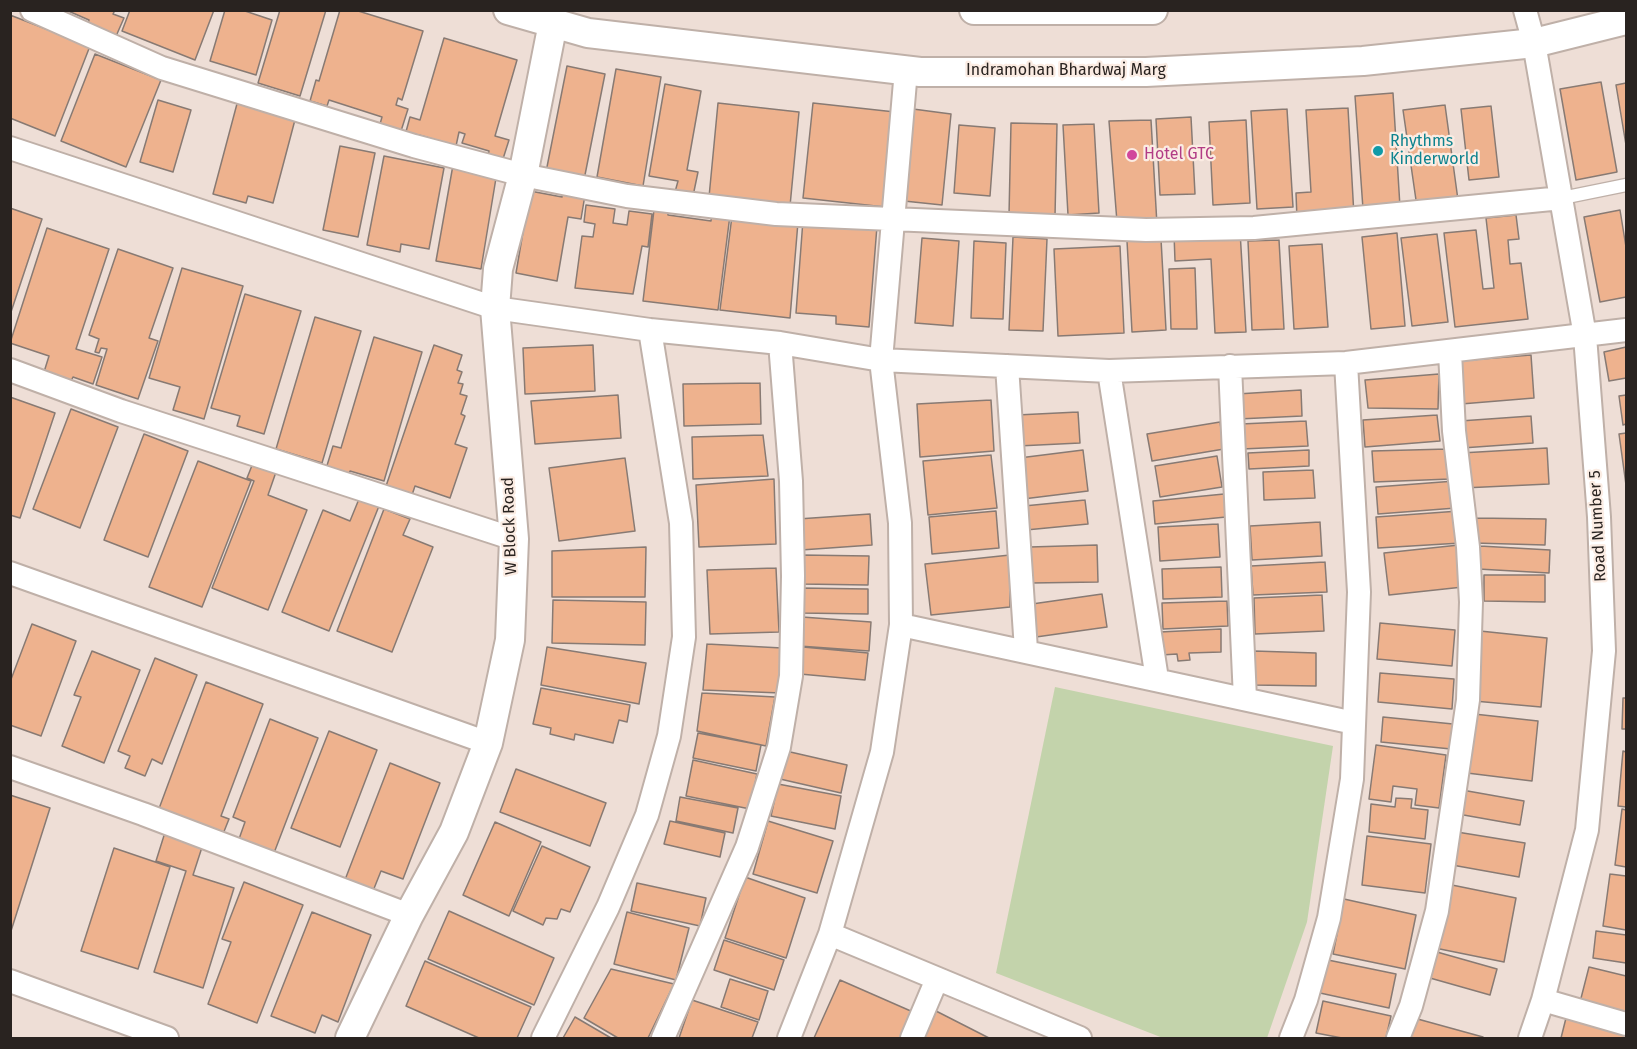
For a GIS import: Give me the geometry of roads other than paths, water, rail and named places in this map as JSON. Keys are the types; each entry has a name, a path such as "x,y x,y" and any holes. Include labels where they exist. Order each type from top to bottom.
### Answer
{"street":[{"path":"32,10 162,68 414,146 523,175 627,196 776,214 1146,230 1254,228 1562,198"},
{"name":"Indramohan Bhardwaj Marg","path":"508,10 588,33 906,70 1146,72 1363,61 1534,43 1626,20"},
{"path":"974,10 1153,10"},
{"name":"Road Number 5","path":"1525,10 1534,43 1585,336 1599,517 1604,651 1587,830 1543,1000 1530,1038"},
{"name":"W Block Road","path":"350,1038 409,915 454,831 488,743 510,640 514,539 495,308 498,269 523,175 553,23"},
{"path":"789,1038 830,934 882,752 901,625 900,523 881,360 895,219 906,70"},
{"path":"10,148 495,308 650,330 780,343 881,360 1109,371 1346,363 1626,330"},
{"path":"543,1038 608,907 647,815 669,736 684,637 681,523 650,330"},
{"path":"663,1038 747,847 779,747 791,676 793,576 791,481 780,343"},
{"path":"1398,1038 1410,1006 1437,911 1468,700 1471,602 1468,547 1454,431 1450,352"},
{"path":"1291,1038 1306,1000 1329,918 1352,779 1359,592 1346,363"},
{"path":"1007,366 1026,650"},
{"path":"1230,366 1245,699"},
{"path":"10,370 121,411 514,539"},
{"path":"1109,371 1157,679"},
{"path":"10,573 488,743"},
{"path":"901,625 1026,650 1354,723"},
{"path":"10,767 143,814 409,915"},
{"path":"830,934 937,979 1046,1032 1080,1038"},
{"path":"912,1038 937,979"},
{"path":"10,981 167,1038"},
{"path":"1543,1000 1626,1024"}],"lane":[{"path":"1562,198 1626,185"}],"place":[{"name":"Rhythms Kinderworld","path":"1378,151"},
{"name":"Hotel GTC","path":"1132,155"}]}
